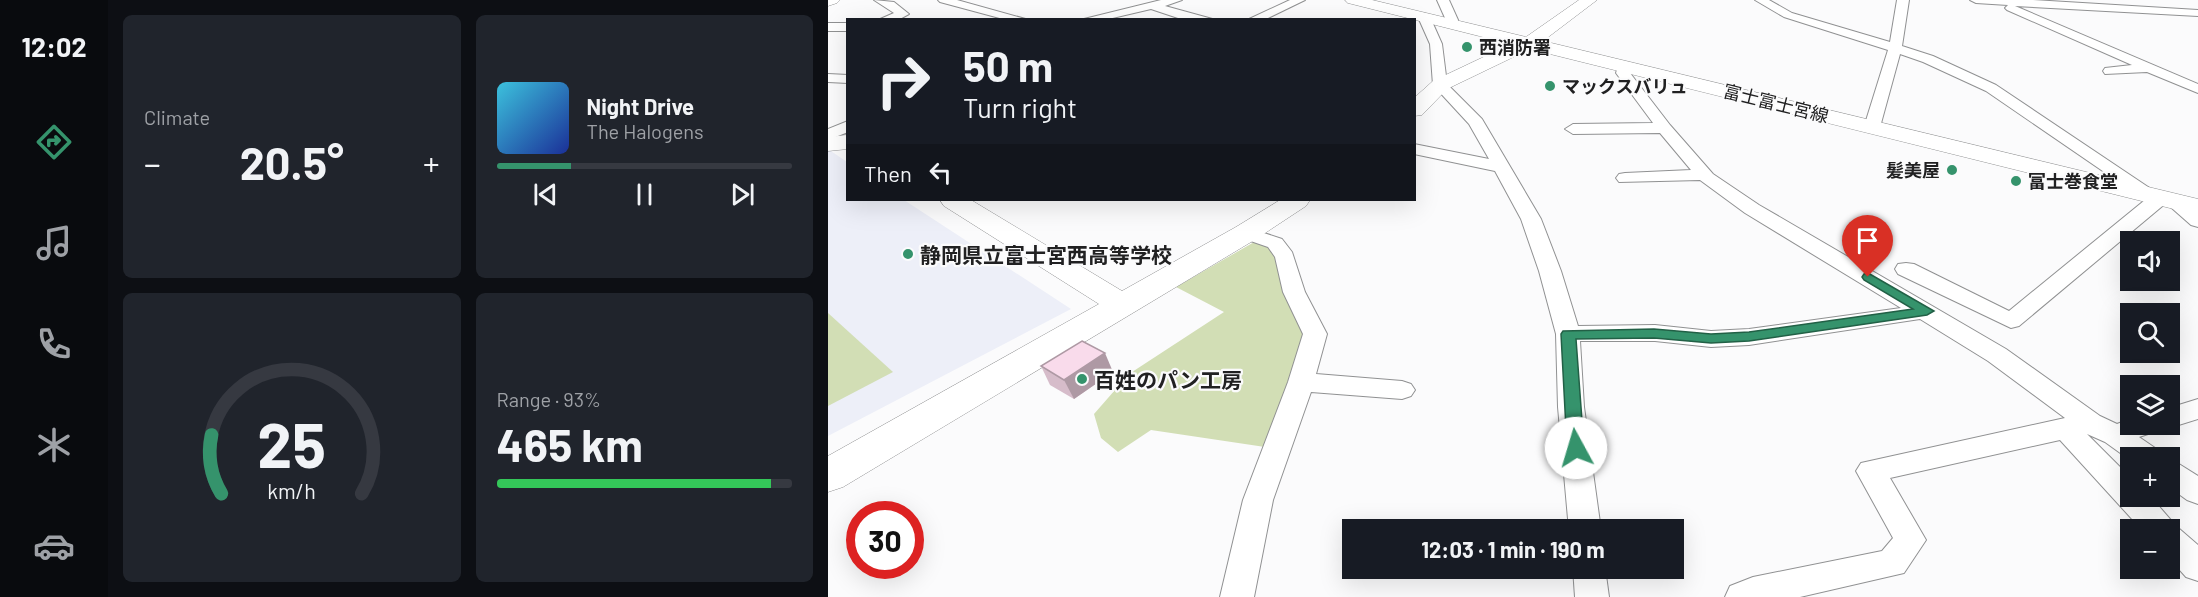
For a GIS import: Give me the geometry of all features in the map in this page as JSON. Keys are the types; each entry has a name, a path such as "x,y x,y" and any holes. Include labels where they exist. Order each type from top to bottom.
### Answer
{"street":[{"path":"880,0 903,14 890,18"},
{"path":"944,0 1015,18"},
{"path":"1096,18 1176,0"},
{"path":"1258,18 1299,0"},
{"name":"富士富士宮線","path":"1353,0 2198,207"},
{"path":"1443,0 1445,7 1450,11 1453,24"},
{"path":"1417,104 1440,85 1530,42 1589,0"},
{"path":"1761,0 1788,15 1843,30 1894,48 1959,72 1992,88 2198,221"},
{"path":"1872,127 1894,48 1903,0"},
{"path":"1976,0 2198,13"},
{"path":"1996,1 2198,89"},
{"path":"1154,6 1198,18"},
{"path":"1169,18 1181,15"},
{"path":"1424,17 1436,44 1440,85 1476,122 1531,219 1550,271 1568,334 1571,407 1584,519"},
{"path":"828,27 846,27"},
{"path":"1624,66 1623,73 1664,128 1704,175 1752,209 1927,311 1997,355 2090,429 2126,447"},
{"path":"2110,71 2150,68"},
{"path":"828,78 846,79"},
{"path":"828,136 846,127"},
{"path":"1573,129 1664,128"},
{"path":"828,136 846,135"},
{"path":"828,144 846,142"},
{"path":"1416,149 1501,167"},
{"path":"1625,178 1704,175"},
{"path":"1906,269 2011,321 2162,198"},
{"path":"955,201 1122,305"},
{"path":"828,476 1246,233 1295,201"},
{"path":"1237,597 1258,500 1301,382 1314,334 1294,292 1285,256 1275,243 1246,233"},
{"path":"1960,321 1981,306"},
{"path":"1568,334 1654,333 1711,339 1749,337 1927,311"},
{"path":"1301,382 1402,390"},
{"path":"2180,415 2198,409"},
{"path":"1742,597 1753,592 1892,563 1910,540 1871,471 2090,429 2120,426"},
{"path":"2090,429 2120,479"},
{"path":"2180,480 2198,492"},
{"path":"2140,507 2152,519"},
{"path":"2180,548 2198,567"},
{"path":"1590,579 1592,597"}],"shaded area":[{"name":"静岡県立富士宮西高等学校","path":"828,149 846,161 846,201 906,201 1071,309 828,436"}],"green space":[{"path":"1256,241 1269,245 1281,266 1307,335 1265,447 1151,430 1118,452 1101,438 1094,414 1129,374 1224,312 1176,287"},
{"path":"828,313 893,372 828,406"}],"building":[{"path":"1082,341 1105,353 1064,380 1041,366"}],"place":[{"name":"西消防署","path":"1467,47"},
{"name":"マックスバリュ","path":"1550,86"},
{"name":"髪美屋","path":"1952,170"},
{"name":"富士巻食堂","path":"2016,181"},
{"name":"静岡県立富士宮西高等学校","path":"908,254"},
{"name":"百姓のパン工房","path":"1082,379"}],"route":[{"path":"1576,448 1571,407 1568,334 1654,333 1711,339 1749,337 1927,311 1868,277"}]}
